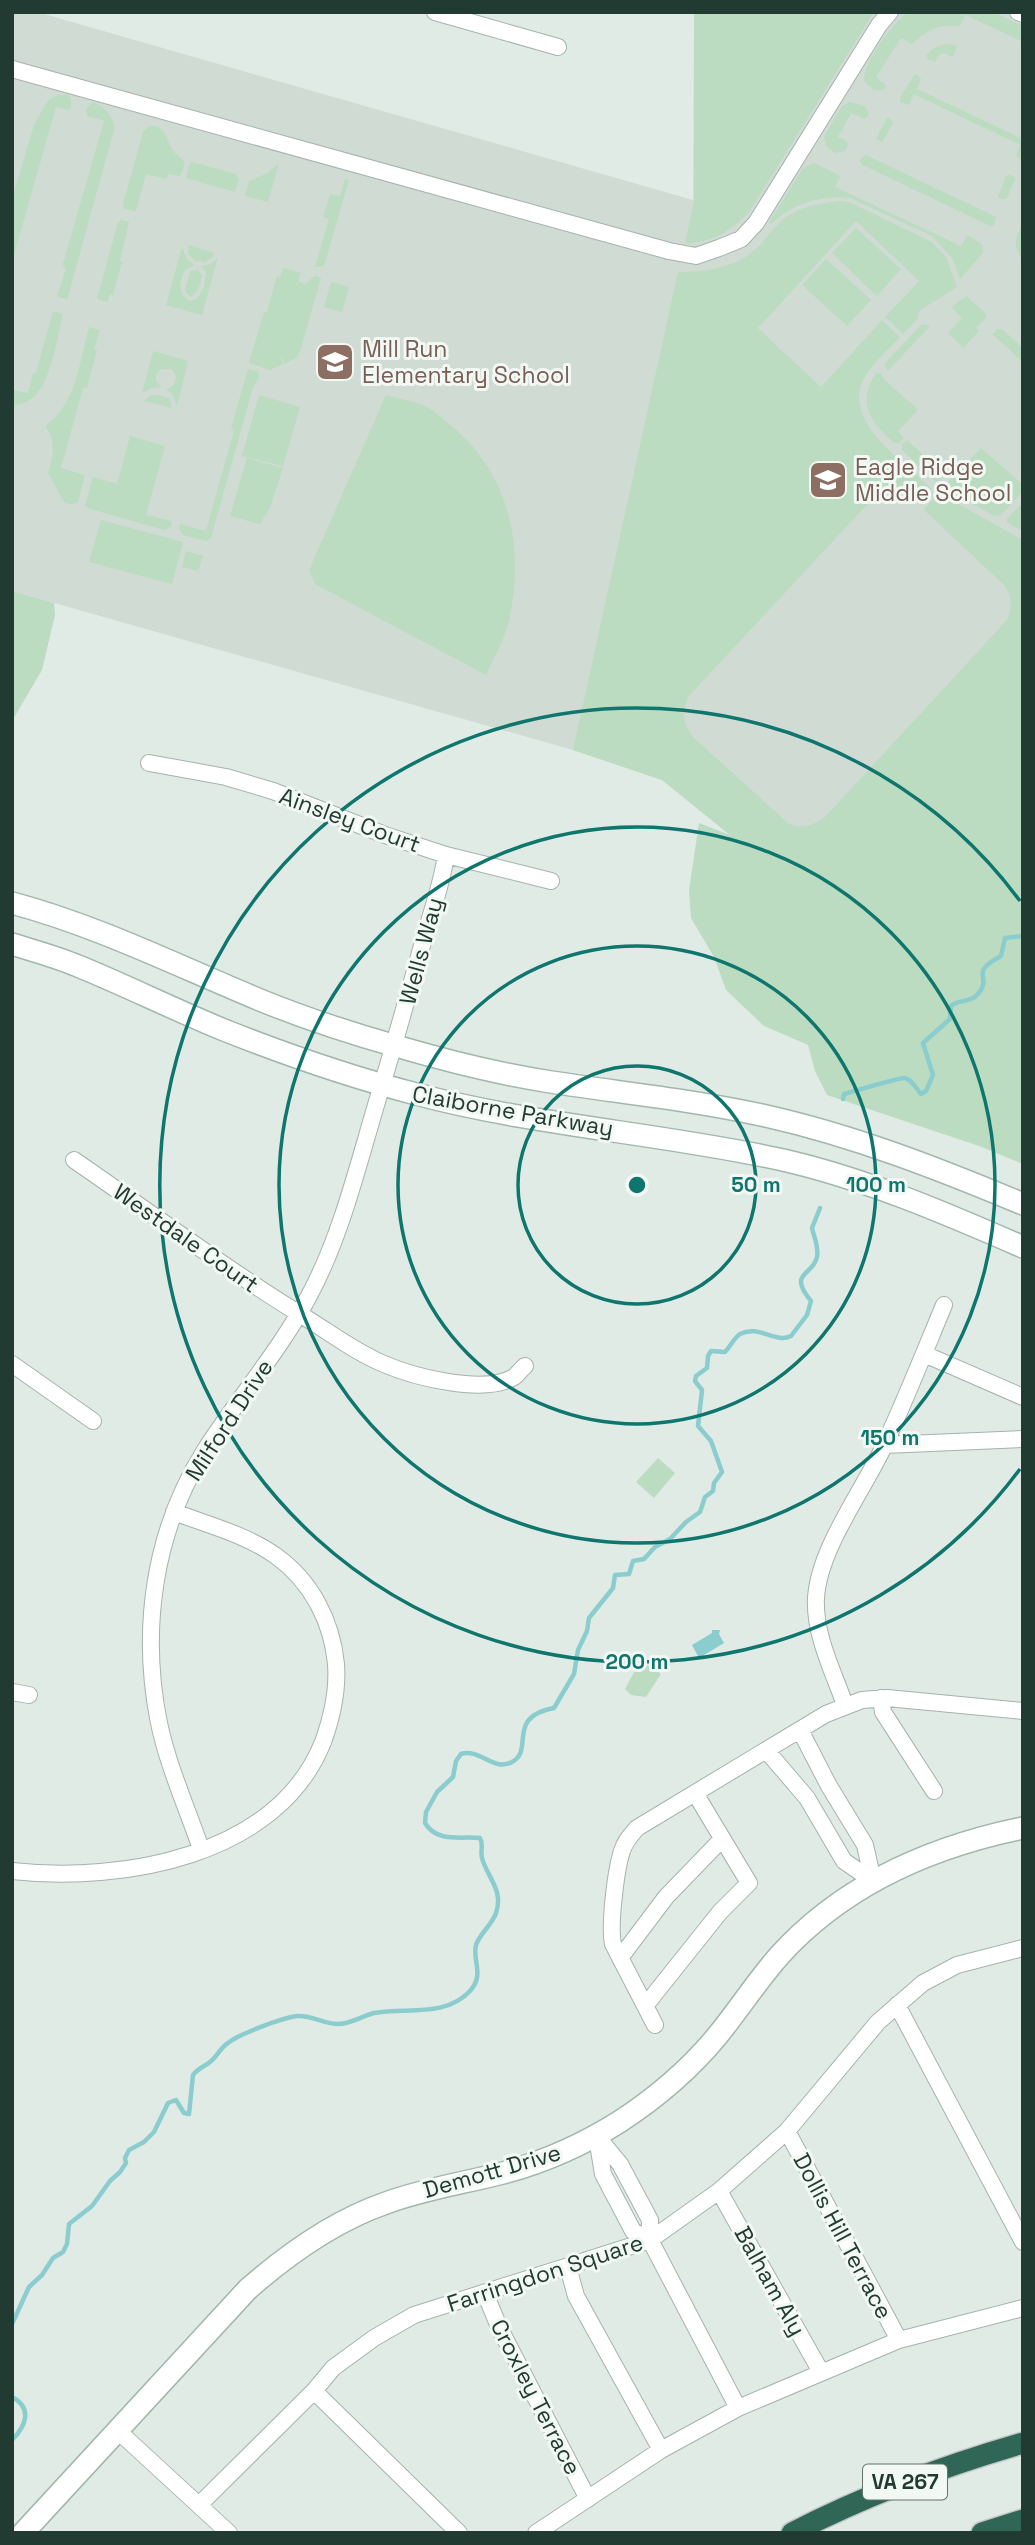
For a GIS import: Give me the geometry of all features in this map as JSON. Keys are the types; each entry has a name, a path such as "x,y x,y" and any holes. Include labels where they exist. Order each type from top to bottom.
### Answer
{"highway":[{"name":"VA 267","path":"792,2533 851,2503 928,2473 1023,2443"},
{"path":"982,2533 1023,2520"}],"main road":[{"name":"Claiborne Parkway","path":"12,903 96,930 306,1018 394,1046 464,1065 549,1082 702,1103 768,1116 899,1154 1023,1204"},
{"name":"Claiborne Parkway","path":"12,944 76,965 223,1030 382,1085 476,1108 551,1122 670,1138 786,1161 897,1195 1023,1247"},
{"name":"Demott Drive","path":"23,2533 248,2289 279,2262 312,2239 384,2203 427,2189 521,2167 564,2151 596,2135 657,2095 689,2066 717,2036 781,1954 813,1924 873,1881 911,1861 952,1845 1023,1828"}],"street":[{"path":"435,12 558,47"},
{"path":"12,69 542,217 696,256 741,239 756,223 879,25 890,12"},
{"name":"Ainsley Court","path":"149,763 226,777 273,791 385,835 446,855 551,881"},
{"name":"Wells Way","path":"394,1046 446,855"},
{"name":"Milford Drive","path":"201,1849 160,1725 150,1653 155,1582 163,1545 174,1512 205,1450 299,1314 322,1269 335,1236 394,1046"},
{"name":"Westdale Court","path":"74,1160 255,1287 382,1363 410,1374 440,1381 498,1383 514,1377 525,1366"},
{"path":"845,1705 817,1620 819,1576 826,1556 884,1445 944,1305"},
{"path":"924,1354 1023,1397"},
{"path":"12,1364 93,1421"},
{"path":"884,1445 1023,1439"},
{"path":"12,1871 80,1875 162,1862 201,1849 245,1831 268,1816 304,1777 318,1753 329,1726 337,1673 332,1640 322,1610 309,1588 276,1556 256,1544 174,1512"},
{"path":"12,1692 29,1695"},
{"path":"881,1698 883,1712 934,1791"},
{"path":"654,2025 613,1944 610,1930 621,1852 627,1838 637,1828 845,1705 881,1698 1023,1711"},
{"path":"800,1730 829,1786 865,1845 873,1881"},
{"path":"766,1750 807,1798 844,1861 873,1881"},
{"path":"807,1798 829,1786"},
{"path":"645,2006 720,1912 749,1883 695,1793"},
{"path":"620,1958 666,1897 722,1839"},
{"name":"Farringdon Square","path":"199,2505 314,2392 333,2368 374,2338 414,2315 650,2240 719,2191 788,2131 878,2022 923,1983 957,1965 1023,1948"},
{"path":"897,2005 1023,2242"},
{"name":"Dollis Hill Terrace","path":"788,2131 900,2340"},
{"path":"596,2135 603,2174 633,2231 650,2240 738,2408"},
{"name":"Balham Aly","path":"719,2191 821,2372"},
{"path":"568,2267 576,2296 661,2450"},
{"name":"Croxley Terrace","path":"485,2293 499,2327 588,2499"},
{"path":"536,2533 661,2450 738,2408 900,2340 1023,2308"},
{"path":"314,2392 459,2533"},
{"path":"117,2430 229,2533"}],"shaded area":[{"path":"12,12 37,12 693,200 694,12 1023,12 1023,716 839,923 662,780 573,750 12,591"}],"green space":[{"path":"694,12 874,12 749,212 720,235 685,244 694,200"},
{"path":"908,12 993,12 1023,26 1023,42 966,15 960,26 934,29 912,44 901,38 876,77 886,85 883,90 874,90 865,83 867,66 887,34"},
{"path":"945,44 956,45 953,57 944,53 939,55 935,62 927,59 926,56 932,49"},
{"path":"914,75 921,79 917,89 1023,139 1023,161 1016,156 1020,145 914,94 909,105 900,102"},
{"path":"58,95 68,95 71,98 71,108 68,110 56,107 12,262 12,199 34,125 48,100"},
{"path":"92,102 108,112 114,130 67,300 57,296 66,268 62,267 104,121 87,116 86,109"},
{"path":"849,102 865,106 869,114 865,119 851,113 838,137 847,141 848,146 845,151 835,153 826,146 824,136 842,106"},
{"path":"887,118 893,123 882,142 876,139"},
{"path":"149,126 163,131 175,153 183,160 183,168 180,176 168,174 167,179 146,174 136,211 124,209 123,204 143,132"},
{"path":"866,155 996,217 994,226 861,164 860,160"},
{"path":"192,162 236,174 239,179 235,192 186,178"},
{"path":"279,163 268,202 245,196 249,181 268,173"},
{"path":"814,163 839,175 835,187 961,246 969,236 982,244 983,253 960,279 952,258 932,236 850,198 808,202 769,223 803,168"},
{"path":"1006,176 1015,177 1015,180 1006,199 1000,199 998,196"},
{"path":"345,179 349,180 324,266 315,267 329,219 323,217 330,194 340,196"},
{"path":"840,201 849,202 932,242 946,257 957,287 919,311 918,318 903,334 885,317 919,281 856,221 758,328 821,387 882,320 900,337 864,378 859,394 861,410 868,426 879,440 932,489 917,503 897,492 874,497 689,696 684,718 694,738 789,824 807,826 815,823 824,818 1009,615 1011,601 1004,585 924,510 938,493 1023,540 1023,1164 979,1146 827,1095 815,1071 808,1045 764,1026 726,990 714,957 691,918 689,890 699,823 730,835 662,780 573,750 678,272 701,271 734,263 754,251 776,226 798,210"},
{"path":"1023,220 1022,259 1016,246 1016,237"},
{"path":"118,222 129,222 120,261 122,262 113,295 110,294 108,302 97,299"},
{"path":"856,228 901,269 877,296 832,253"},
{"path":"189,245 214,253 214,256 205,262 195,261 188,254"},
{"path":"182,247 187,259 194,265 185,270 181,279 181,291 190,301 197,299 204,287 206,272 201,266 211,264 218,257 202,315 166,305"},
{"path":"826,259 871,300 847,326 802,285"},
{"path":"283,268 301,273 298,281 305,284 315,276 321,278 297,357 285,364 280,354 283,364 270,370 249,363 264,312 267,312 277,276 280,277"},
{"path":"198,270 202,275 200,285 190,297 185,291 190,271"},
{"path":"331,282 349,287 342,312 324,307"},
{"path":"967,296 986,314 986,318 976,328 979,331 963,348 948,333 962,318 951,307"},
{"path":"53,311 63,314 54,355 43,385 35,396 25,403 12,404 12,390 28,393"},
{"path":"922,324 930,326 888,371 884,364"},
{"path":"89,327 100,330 94,349 97,350 87,388 83,388 61,468 85,475 78,502 72,504 65,503 48,473 53,443 45,426 64,406 70,394"},
{"path":"997,329 1002,329 1023,348 1023,362 992,334"},
{"path":"153,351 188,361 177,406 173,395 166,389 173,386 176,380 171,369 161,369 156,375 156,381 161,387 142,393"},
{"path":"248,369 259,372 259,378 253,387 211,538 206,541 183,535 179,529 180,524 206,531"},
{"path":"876,373 881,373 883,378 918,410 898,431 904,438 899,443 894,443 879,428 869,412 867,394"},
{"path":"151,395 169,398 172,408 144,401"},
{"path":"259,395 300,407 283,466 242,456"},
{"path":"386,395 430,409 469,443 486,464 508,513 513,539 514,593 507,628 486,675 315,584 309,570"},
{"path":"130,436 165,446 146,515 172,521 171,527 165,530 85,506 93,477 117,484"},
{"path":"907,440 947,473 939,481 935,481 902,450 902,445"},
{"path":"981,448 1023,485 1023,491 1001,515 994,516 946,489 945,485"},
{"path":"247,458 283,468 270,508 260,524 230,516"},
{"path":"1023,502 1023,531 1007,523 1007,519"},
{"path":"101,520 183,542 172,584 89,562"},
{"path":"186,551 203,556 198,571 182,567"},
{"path":"12,591 54,603 55,615 42,670 12,721"},
{"path":"658,1458 675,1473 654,1498 636,1482"},
{"path":"640,1661 661,1674 646,1697 631,1695 625,1689"}],"water":[{"path":"712,1630 720,1630 719,1634 724,1643 699,1658 692,1645 712,1633"}],"waterway":[{"path":"843,1099 844,1094 902,1078 910,1080 921,1094 926,1091 933,1075 923,1043 950,1019 951,1006 977,995 982,988 983,971 1001,956 1005,938 1023,936"},
{"path":"12,2324 29,2287 42,2275 53,2258 63,2252 67,2244 69,2224 92,2206 120,2172 126,2163 129,2150 144,2142 154,2132 168,2103 176,2100 184,2113 189,2114 193,2075 228,2043 251,2031 290,2017 302,2016 343,2024 374,2013 425,2010 449,2005 470,1991 477,1979 476,1945 496,1913 498,1897 484,1865 480,1838 436,1834 425,1823 426,1812 437,1792 453,1777 456,1761 461,1754 474,1754 499,1764 512,1762 518,1757 525,1726 539,1712 554,1708 574,1674 578,1650 587,1631 589,1618 613,1588 615,1575 629,1574 633,1561 644,1559 655,1547 670,1539 700,1512 705,1497 713,1491 714,1483 722,1472 711,1441 698,1426 702,1390 695,1381 696,1376 707,1368 711,1351 725,1352 740,1334 754,1331 785,1338 791,1336 807,1315 811,1301 804,1292 801,1279 817,1257 812,1228 820,1208"},
{"path":"12,2397 19,2401 25,2412 24,2423 12,2440"}],"place":[{"name":"Mill Run Elementary School","path":"335,362"},
{"name":"Eagle Ridge Middle School","path":"828,480"}]}
